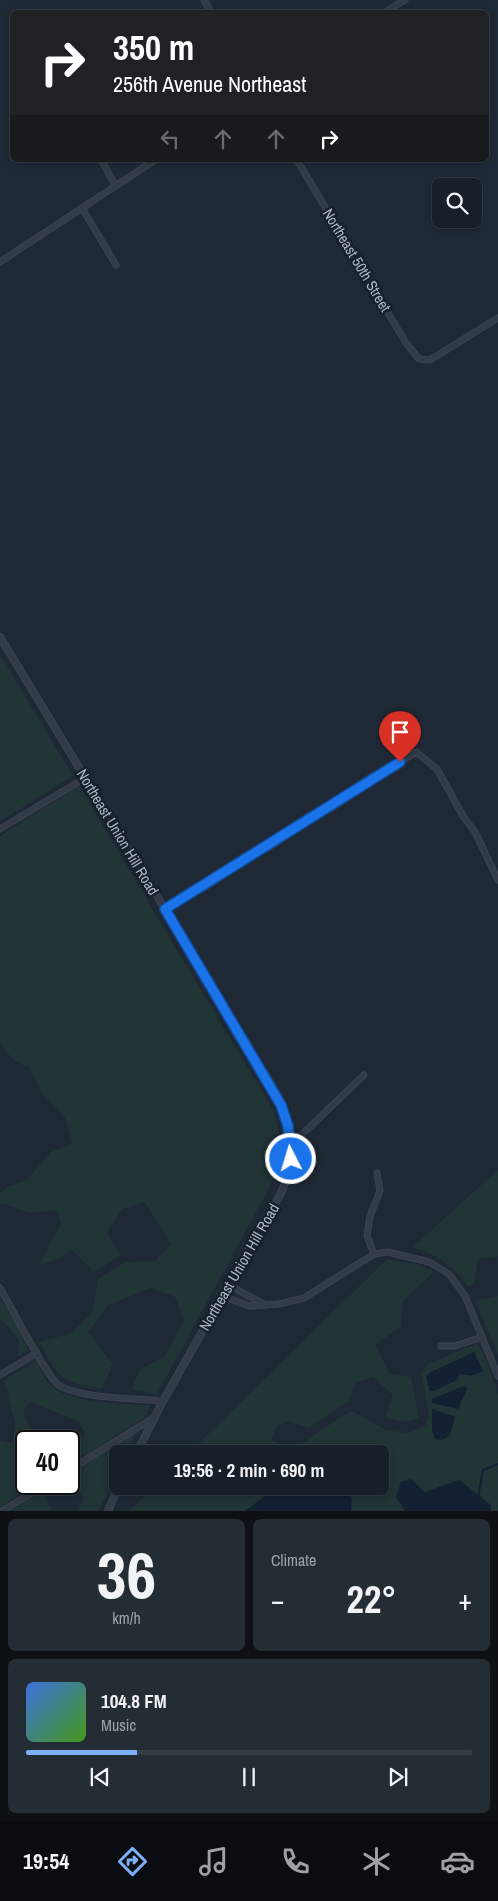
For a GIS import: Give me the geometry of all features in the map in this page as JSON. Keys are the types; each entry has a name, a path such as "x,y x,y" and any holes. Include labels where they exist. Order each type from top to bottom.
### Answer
{"street":[{"path":"388,10 405,0"},
{"path":"101,162 116,186"},
{"path":"0,262 152,162"},
{"name":"Northeast 50th Street","path":"298,162 406,343 419,359 430,360 498,318"},
{"path":"82,208 116,265"},
{"name":"Northeast Union Hill Road","path":"0,637 281,1105 288,1126 291,1145 290,1170 281,1193 163,1401 141,1445"},
{"path":"165,909 416,752 437,769 463,816 475,832 498,880"},
{"path":"0,829 84,778"},
{"path":"291,1145 364,1076"},
{"path":"374,1254 368,1236 370,1216 380,1191 377,1173"},
{"path":"222,1296 249,1306 279,1304 304,1298 374,1254 388,1252 429,1262 449,1274 465,1296 498,1376"},
{"path":"228,1285 266,1305"},
{"path":"0,1288 48,1373 61,1387 95,1396 163,1401"},
{"path":"441,1346 455,1346 482,1337"},
{"path":"0,1375 37,1353"},
{"path":"80,1463 155,1417"},
{"path":"2,1511 28,1495"},
{"path":"108,1511 115,1495"}],"shaded area":[{"path":"0,654 73,776 0,821"},
{"path":"79,786 274,1112 283,1149 275,1177 157,1394 132,1390 139,1370 165,1356 184,1320 175,1297 151,1288 108,1305 88,1332 113,1364 102,1389 77,1384 62,1376 52,1364 39,1342 71,1333 92,1313 98,1279 126,1262 155,1261 171,1244 145,1202 122,1209 107,1232 120,1256 94,1272 71,1249 60,1258 38,1266 61,1224 57,1210 29,1213 2,1203 0,1205 0,1193 7,1187 27,1180 51,1152 73,1144 64,1115 41,1092 30,1068 13,1060 0,1043 0,836"},
{"path":"498,1170 498,1256 478,1259 474,1283 468,1287 456,1272 444,1262 413,1247"},
{"path":"387,1259 419,1265 434,1272 403,1301 401,1326 375,1345 390,1374 411,1377 419,1418 403,1422 385,1417 393,1395 373,1377 356,1382 349,1401 308,1428 289,1421 277,1426 271,1439 278,1445 197,1445"},
{"path":"498,1296 498,1354 475,1301"},
{"path":"0,1298 27,1343 28,1350 17,1357 19,1340 7,1325 0,1320"},
{"path":"478,1343 492,1375 498,1394 498,1511 129,1511 146,1495 389,1495 389,1445 300,1445 352,1411 386,1430 408,1433 426,1425 429,1413 421,1373 428,1364"},
{"path":"36,1361 50,1384 56,1390 67,1395 90,1401 151,1405 144,1418 80,1458 80,1439 86,1434 78,1421 30,1402 23,1412 30,1430 15,1430 15,1495 19,1495 0,1507 0,1441 13,1443 15,1423 4,1380"},
{"path":"137,1432 130,1445 116,1445"},
{"path":"109,1449 109,1488 99,1511 78,1511 84,1499 80,1493 80,1467"},
{"path":"36,1495 43,1495 52,1511 9,1511"}],"water":[{"path":"474,1352 483,1370 472,1375 460,1374 457,1380 434,1391 430,1391 426,1378 429,1373"},
{"path":"464,1386 467,1389 458,1409 432,1403 432,1399"},
{"path":"432,1409 455,1417 450,1435 442,1440 435,1439 432,1430"},
{"path":"411,1479 425,1492 459,1480 491,1505 491,1511 405,1511 396,1497 401,1482"},
{"path":"266,1495 350,1495 352,1499 351,1511 245,1511"}],"waterway":[{"path":"478,1497 483,1470 498,1464"}],"route":[{"path":"291,1159 288,1126 281,1105 165,909 400,762"}]}
